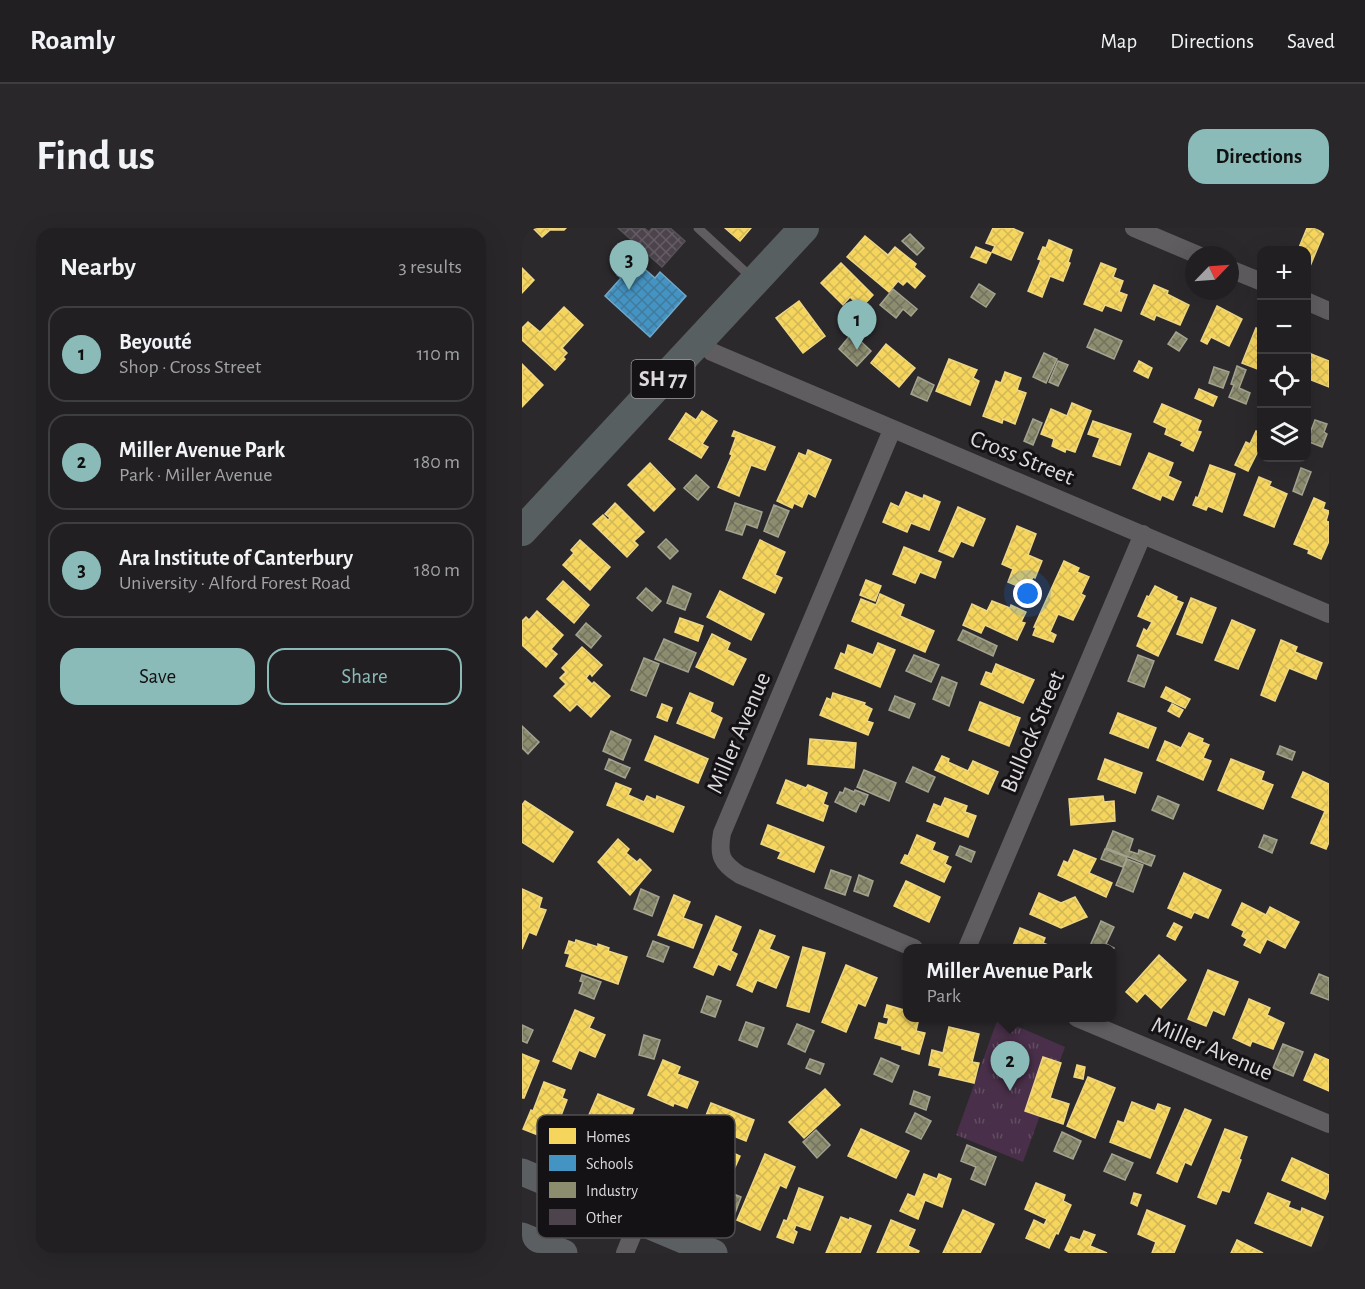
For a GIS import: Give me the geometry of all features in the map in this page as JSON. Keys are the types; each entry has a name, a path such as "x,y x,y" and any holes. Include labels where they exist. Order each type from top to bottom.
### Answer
{"main road":[{"name":"SH 77","path":"522,531 804,228"}],"street":[{"path":"1134,228 1185,250"},
{"path":"1239,273 1257,280"},
{"path":"1311,303 1329,311"},
{"name":"Cross Street","path":"700,341 712,352 1329,614"},
{"name":"Miller Avenue","path":"892,430 722,833 719,848 722,860 740,875 904,944"},
{"name":"Bullock Street","path":"969,944 1143,534"},
{"name":"Miller Avenue","path":"1089,1022 1329,1124"},
{"path":"522,1172 537,1178"},
{"path":"522,1236 564,1253"},
{"path":"625,1253 631,1238"},
{"path":"678,1238 714,1253"}],"lane":[{"path":"698,228 754,281"}],"green space":[{"path":"997,1022 1007,1022 1065,1047 1023,1162 956,1135"}],"building: Homes":[{"path":"533,228 566,228 550,230 542,237"},
{"path":"725,228 751,228 740,241"},
{"path":"993,228 1012,228 1023,233 1011,260 992,252 995,246 986,243"},
{"path":"1307,228 1326,228 1311,264 1311,246 1300,246"},
{"path":"865,236 888,255 895,247 916,264 914,267 925,276 915,288 907,281 903,285 898,281 889,292 847,257"},
{"path":"1049,240 1072,250 1063,281 1050,276 1042,297 1028,291 1041,260 1038,259"},
{"path":"976,247 991,253 986,263 971,257"},
{"path":"841,263 873,295 861,308 850,297 843,305 821,283"},
{"path":"1101,263 1116,269 1113,277 1123,281 1119,292 1127,295 1121,311 1105,305 1102,311 1084,304"},
{"path":"522,268 534,280 522,293"},
{"path":"1154,285 1189,305 1180,325 1156,315 1154,320 1141,314"},
{"path":"799,301 825,336 803,353 776,318"},
{"path":"1217,306 1242,319 1229,346 1211,337 1207,344 1201,341"},
{"path":"564,307 583,325 562,348 567,353 563,357 565,359 555,370 522,340 522,328 528,322 540,332"},
{"path":"1256,328 1257,328 1257,369 1242,363"},
{"path":"886,344 915,368 899,387 871,363"},
{"path":"1311,354 1329,361 1329,387 1311,380"},
{"path":"949,359 977,370 973,378 979,381 970,405 936,391"},
{"path":"1139,361 1152,368 1148,378 1134,371"},
{"path":"522,364 543,385 522,407"},
{"path":"1005,372 1021,378 1017,390 1026,393 1015,424 1003,419 1002,423 983,416 996,381 1001,383"},
{"path":"1199,389 1217,397 1213,406 1195,398"},
{"path":"1072,403 1091,411 1075,452 1066,449 1065,452 1052,446 1054,439 1041,434 1051,409 1067,416"},
{"path":"1162,404 1201,421 1197,431 1201,432 1193,451 1181,445 1183,442 1165,434 1167,428 1154,422"},
{"path":"702,411 717,421 702,444 708,447 701,458 669,439 686,413 696,420"},
{"path":"1093,421 1131,434 1120,465 1093,456 1100,438 1088,434"},
{"path":"734,431 775,447 765,470 751,465 739,496 718,487 732,455 730,454 736,437 732,436"},
{"path":"1257,432 1257,453 1248,471 1235,465 1246,442 1250,444"},
{"path":"808,450 831,460 815,497 808,493 802,507 794,503 792,508 777,501 799,453 806,456"},
{"path":"1149,453 1173,463 1168,476 1181,482 1173,500 1162,495 1160,500 1133,488"},
{"path":"650,463 675,489 654,511 628,485"},
{"path":"1210,465 1235,474 1222,512 1208,506 1206,510 1193,505 1196,497 1198,498"},
{"path":"1259,477 1271,482 1269,486 1287,494 1274,527 1244,515"},
{"path":"906,492 923,499 924,495 940,502 929,530 911,523 907,532 883,522 891,503 899,507"},
{"path":"1314,498 1325,503 1323,509 1329,511 1326,521 1329,522 1329,541 1321,559 1308,553 1309,550 1294,544"},
{"path":"615,503 644,532 634,541 638,545 627,557 593,524 603,515 608,520 610,518 605,514"},
{"path":"958,507 985,519 973,546 961,541 953,557 939,551"},
{"path":"1017,526 1036,534 1028,555 1042,561 1027,590 1008,582 1013,569 1002,564"},
{"path":"580,540 610,567 590,590 563,565 574,553 571,550"},
{"path":"760,540 785,552 775,575 782,578 775,593 743,578"},
{"path":"904,547 941,562 935,578 920,572 915,583 893,574"},
{"path":"1064,561 1079,568 1077,572 1089,577 1081,594 1085,596 1073,620 1058,614 1050,632 1056,635 1053,642 1033,635 1036,627 1034,627"},
{"path":"866,580 881,586 875,601 860,595"},
{"path":"563,581 589,605 574,623 547,599"},
{"path":"1155,586 1177,597 1176,600 1183,603 1158,656 1137,646 1144,629 1147,631 1152,622 1138,616 1147,596 1149,597"},
{"path":"720,591 764,614 751,640 707,617"},
{"path":"880,594 904,605 900,616 934,631 925,652 852,621 861,599 876,605"},
{"path":"1191,598 1216,608 1202,643 1177,634"},
{"path":"992,601 1010,608 1011,605 1026,612 1021,622 1025,623 1017,640 985,625 981,633 963,625 972,604 987,611"},
{"path":"537,611 563,635 551,649 557,654 546,667 522,645 522,621 526,617 529,620"},
{"path":"680,618 703,626 698,641 675,632"},
{"path":"1232,620 1255,630 1238,669 1215,660"},
{"path":"712,634 730,643 727,650 746,659 733,685 696,667"},
{"path":"1281,640 1297,647 1295,652 1322,663 1316,679 1289,668 1275,701 1261,695"},
{"path":"878,643 895,650 880,687 835,668 841,653 845,655 848,645 873,655"},
{"path":"582,647 602,665 592,676 590,673 586,678 610,696 591,717 577,704 570,711 554,696 566,684 560,678 566,672 562,668"},
{"path":"996,664 1034,680 1023,703 981,684 986,672 992,674"},
{"path":"1166,687 1190,699 1185,708 1161,697"},
{"path":"690,693 713,703 710,712 722,718 714,738 677,723"},
{"path":"833,693 865,703 864,705 872,709 867,721 873,723 868,735 820,715 827,698 831,700"},
{"path":"980,702 1020,718 1009,746 969,730"},
{"path":"662,704 672,708 667,721 657,717"},
{"path":"1172,704 1183,710 1179,717 1168,711"},
{"path":"1118,713 1156,728 1148,748 1110,733"},
{"path":"1189,733 1203,739 1202,742 1209,745 1203,758 1211,761 1203,780 1157,760 1165,741 1181,748"},
{"path":"655,736 708,759 698,783 645,760"},
{"path":"810,739 856,743 854,768 808,764"},
{"path":"942,756 949,759 948,762 968,771 973,761 998,772 988,794 935,770"},
{"path":"1105,759 1142,773 1135,793 1098,779"},
{"path":"1231,759 1264,772 1261,780 1273,785 1263,809 1218,790"},
{"path":"1303,772 1329,784 1329,842 1326,849 1311,843 1325,811 1292,797"},
{"path":"786,780 806,788 808,785 827,793 823,804 828,806 823,821 777,803"},
{"path":"616,783 631,789 628,795 644,802 647,796 656,800 657,796 684,807 673,832 607,805"},
{"path":"1103,796 1104,802 1114,801 1115,821 1071,825 1069,799"},
{"path":"945,798 967,806 965,812 976,816 968,837 927,821 934,804 941,807"},
{"path":"525,801 573,832 553,862 522,842 522,805"},
{"path":"768,825 824,847 814,872 778,858 781,852 761,844"},
{"path":"917,835 935,843 932,850 948,857 945,864 951,867 944,882 901,863 905,855 908,856"},
{"path":"618,839 629,849 626,853 637,862 640,859 651,870 630,895 598,862"},
{"path":"1074,850 1096,859 1089,873 1112,883 1106,897 1058,875 1064,861 1068,863"},
{"path":"1184,873 1221,890 1208,918 1194,912 1191,918 1168,908"},
{"path":"906,881 940,897 929,922 894,906"},
{"path":"522,889 542,898 539,908 546,910 536,935 529,932 522,949"},
{"path":"1039,893 1061,903 1075,897 1087,917 1061,928 1030,914"},
{"path":"674,895 690,902 683,918 702,925 693,948 658,935"},
{"path":"1242,903 1266,915 1270,907 1299,922 1285,948 1267,939 1260,953 1244,945 1247,939 1242,936 1244,931 1232,925"},
{"path":"716,916 741,927 731,951 737,954 730,970 718,964 713,975 694,967"},
{"path":"1174,923 1182,927 1175,940 1167,936"},
{"path":"1020,928 1045,938 1043,943 1045,944 1014,944"},
{"path":"760,930 775,936 769,949 789,957 776,988 757,980 752,992 737,985"},
{"path":"576,940 598,947 598,944 609,948 608,951 627,957 618,984 566,966 570,954 565,953 569,941 575,943"},
{"path":"803,947 825,953 809,1012 787,1006"},
{"path":"1159,955 1186,980 1161,1008 1145,993 1137,1002 1126,992"},
{"path":"846,965 877,978 865,1006 858,1003 846,1032 822,1022"},
{"path":"1208,970 1238,982 1224,1015 1213,1010 1206,1026 1188,1019"},
{"path":"1249,999 1270,1008 1267,1015 1284,1023 1273,1049 1252,1041 1250,1046 1233,1038"},
{"path":"887,1005 903,1010 903,1022 918,1022 916,1031 925,1033 919,1054 875,1038 879,1023 887,1025 889,1018 884,1017"},
{"path":"575,1010 594,1018 589,1028 605,1035 595,1057 579,1050 571,1069 553,1061"},
{"path":"949,1027 979,1034 972,1062 979,1063 974,1083 939,1075 941,1068 929,1065 932,1050 943,1053"},
{"path":"522,1054 539,1061 524,1098 522,1098"},
{"path":"1315,1054 1329,1060 1329,1091 1304,1080"},
{"path":"1043,1057 1061,1063 1050,1098 1069,1104 1063,1124 1025,1111"},
{"path":"663,1060 680,1067 677,1074 698,1082 687,1108 674,1103 673,1106 648,1095"},
{"path":"1077,1065 1085,1067 1083,1079 1074,1077"},
{"path":"1088,1077 1115,1088 1095,1138 1067,1126"},
{"path":"544,1082 565,1090 562,1098 567,1100 561,1115 537,1115 537,1135 523,1129 531,1110 533,1111"},
{"path":"825,1089 840,1105 804,1138 789,1122"},
{"path":"598,1094 634,1109 631,1115 589,1115"},
{"path":"1132,1102 1155,1111 1158,1104 1170,1108 1150,1158 1110,1142 1118,1121 1124,1123"},
{"path":"711,1103 754,1120 746,1141 735,1137 735,1115 706,1115"},
{"path":"1185,1109 1211,1120 1191,1165 1185,1162 1177,1182 1157,1173"},
{"path":"861,1129 909,1151 896,1178 848,1156"},
{"path":"1225,1129 1247,1137 1229,1192 1222,1190 1216,1204 1198,1197"},
{"path":"735,1154 740,1156 735,1167"},
{"path":"765,1154 795,1167 786,1188 780,1185 760,1230 737,1220"},
{"path":"1292,1158 1329,1175 1329,1190 1325,1199 1282,1180"},
{"path":"924,1174 937,1179 939,1174 951,1179 942,1207 925,1200 918,1219 900,1211 908,1194 915,1197"},
{"path":"1036,1183 1065,1195 1063,1201 1071,1205 1049,1248 1026,1238 1034,1220 1044,1225 1047,1219 1025,1209"},
{"path":"799,1188 823,1197 810,1230 796,1225 794,1230 797,1232 793,1243 777,1237 784,1220 787,1221"},
{"path":"1134,1193 1141,1195 1137,1206 1131,1203"},
{"path":"1268,1193 1290,1202 1288,1207 1301,1212 1302,1208 1323,1217 1311,1246 1255,1223"},
{"path":"963,1210 994,1224 980,1253 943,1253"},
{"path":"1147,1210 1185,1226 1174,1253 1152,1253 1156,1242 1138,1234"},
{"path":"841,1217 871,1226 860,1253 826,1253"},
{"path":"891,1220 915,1230 908,1246 919,1251 918,1253 877,1253"},
{"path":"1084,1231 1095,1235 1090,1246 1107,1253 1070,1253 1065,1250 1071,1237 1080,1240"},
{"path":"1237,1240 1263,1253 1231,1253"}],"building: Schools":[{"path":"632,258 655,278 660,272 686,296 650,337 605,296 621,278 617,275"}],"building: Industry":[{"path":"910,234 924,248 917,255 902,241"},
{"path":"979,284 995,294 986,307 971,297"},
{"path":"893,289 917,309 911,316 903,309 896,318 880,305"},
{"path":"1095,329 1122,341 1114,359 1087,347"},
{"path":"1176,332 1187,339 1179,351 1168,344"},
{"path":"852,333 871,351 857,366 839,349"},
{"path":"1044,353 1057,359 1046,383 1033,377"},
{"path":"1058,361 1068,365 1058,386 1049,382"},
{"path":"1237,366 1246,370 1239,388 1250,393 1246,404 1229,397 1234,385 1231,384"},
{"path":"1214,367 1229,372 1223,388 1209,383"},
{"path":"918,377 934,385 927,401 911,394"},
{"path":"1033,419 1042,423 1033,445 1024,441"},
{"path":"1315,420 1327,424 1324,432 1327,434 1322,447 1311,443 1311,430"},
{"path":"1301,468 1311,472 1302,495 1293,491"},
{"path":"696,475 709,487 698,500 684,488"},
{"path":"735,503 762,512 757,528 746,524 742,535 726,530"},
{"path":"774,505 789,511 778,537 764,531"},
{"path":"666,539 678,551 670,559 658,547"},
{"path":"673,586 691,594 685,610 667,603"},
{"path":"646,588 661,601 652,611 637,598"},
{"path":"586,623 601,636 591,648 576,635"},
{"path":"963,630 997,646 993,656 958,640"},
{"path":"664,639 696,653 688,672 655,659"},
{"path":"914,655 939,665 931,682 906,671"},
{"path":"1138,655 1154,661 1144,687 1128,681"},
{"path":"644,658 659,664 646,696 631,690"},
{"path":"942,677 957,683 949,706 933,699"},
{"path":"895,696 915,704 909,718 889,710"},
{"path":"522,726 539,742 528,754 522,748"},
{"path":"611,731 631,740 623,760 603,751"},
{"path":"1280,746 1295,752 1292,760 1277,754"},
{"path":"609,759 630,768 625,778 605,769"},
{"path":"913,767 935,777 928,792 906,782"},
{"path":"864,770 896,783 889,801 857,787"},
{"path":"845,788 868,795 864,805 860,803 856,812 835,802"},
{"path":"1158,796 1179,805 1173,819 1152,810"},
{"path":"1113,831 1133,839 1129,851 1138,854 1139,850 1155,856 1151,866 1106,848"},
{"path":"1264,835 1277,840 1272,853 1259,847"},
{"path":"960,846 975,852 971,862 956,855"},
{"path":"1105,849 1127,857 1123,867 1101,859"},
{"path":"1127,859 1143,865 1133,892 1116,885"},
{"path":"831,870 851,877 845,895 825,888"},
{"path":"859,875 873,881 868,896 854,891"},
{"path":"641,889 659,897 652,916 634,909"},
{"path":"1101,921 1114,927 1106,944 1091,944"},
{"path":"653,941 669,947 663,962 647,956"},
{"path":"1319,974 1329,978 1329,1000 1311,993"},
{"path":"582,975 601,982 594,999 579,993 583,982 580,981"},
{"path":"707,996 721,1001 715,1017 701,1012"},
{"path":"746,1022 764,1028 757,1047 739,1040"},
{"path":"797,1024 814,1031 805,1052 788,1044"},
{"path":"522,1025 533,1030 527,1043 522,1041"},
{"path":"644,1035 660,1040 654,1059 639,1055"},
{"path":"1283,1044 1303,1052 1293,1076 1273,1068"},
{"path":"881,1058 899,1066 892,1082 874,1074"},
{"path":"810,1059 824,1064 820,1074 806,1068"},
{"path":"914,1091 930,1097 926,1110 910,1104"},
{"path":"915,1113 931,1121 921,1139 906,1132"},
{"path":"816,1130 830,1145 817,1158 803,1142"},
{"path":"1062,1132 1081,1141 1073,1159 1054,1151"},
{"path":"967,1145 996,1157 985,1185 971,1179 976,1167 961,1161"},
{"path":"1112,1154 1133,1163 1125,1180 1104,1171"},
{"path":"735,1195 741,1197 735,1213"}],"building: Other":[{"path":"618,228 644,228 649,232 652,228 670,228 685,241 662,267"}],"place":[{"name":"Ara Institute of Canterbury","path":"629,290"},
{"name":"Beyouté","path":"857,350"},
{"name":"Miller Avenue Park","path":"1010,1091"}]}
